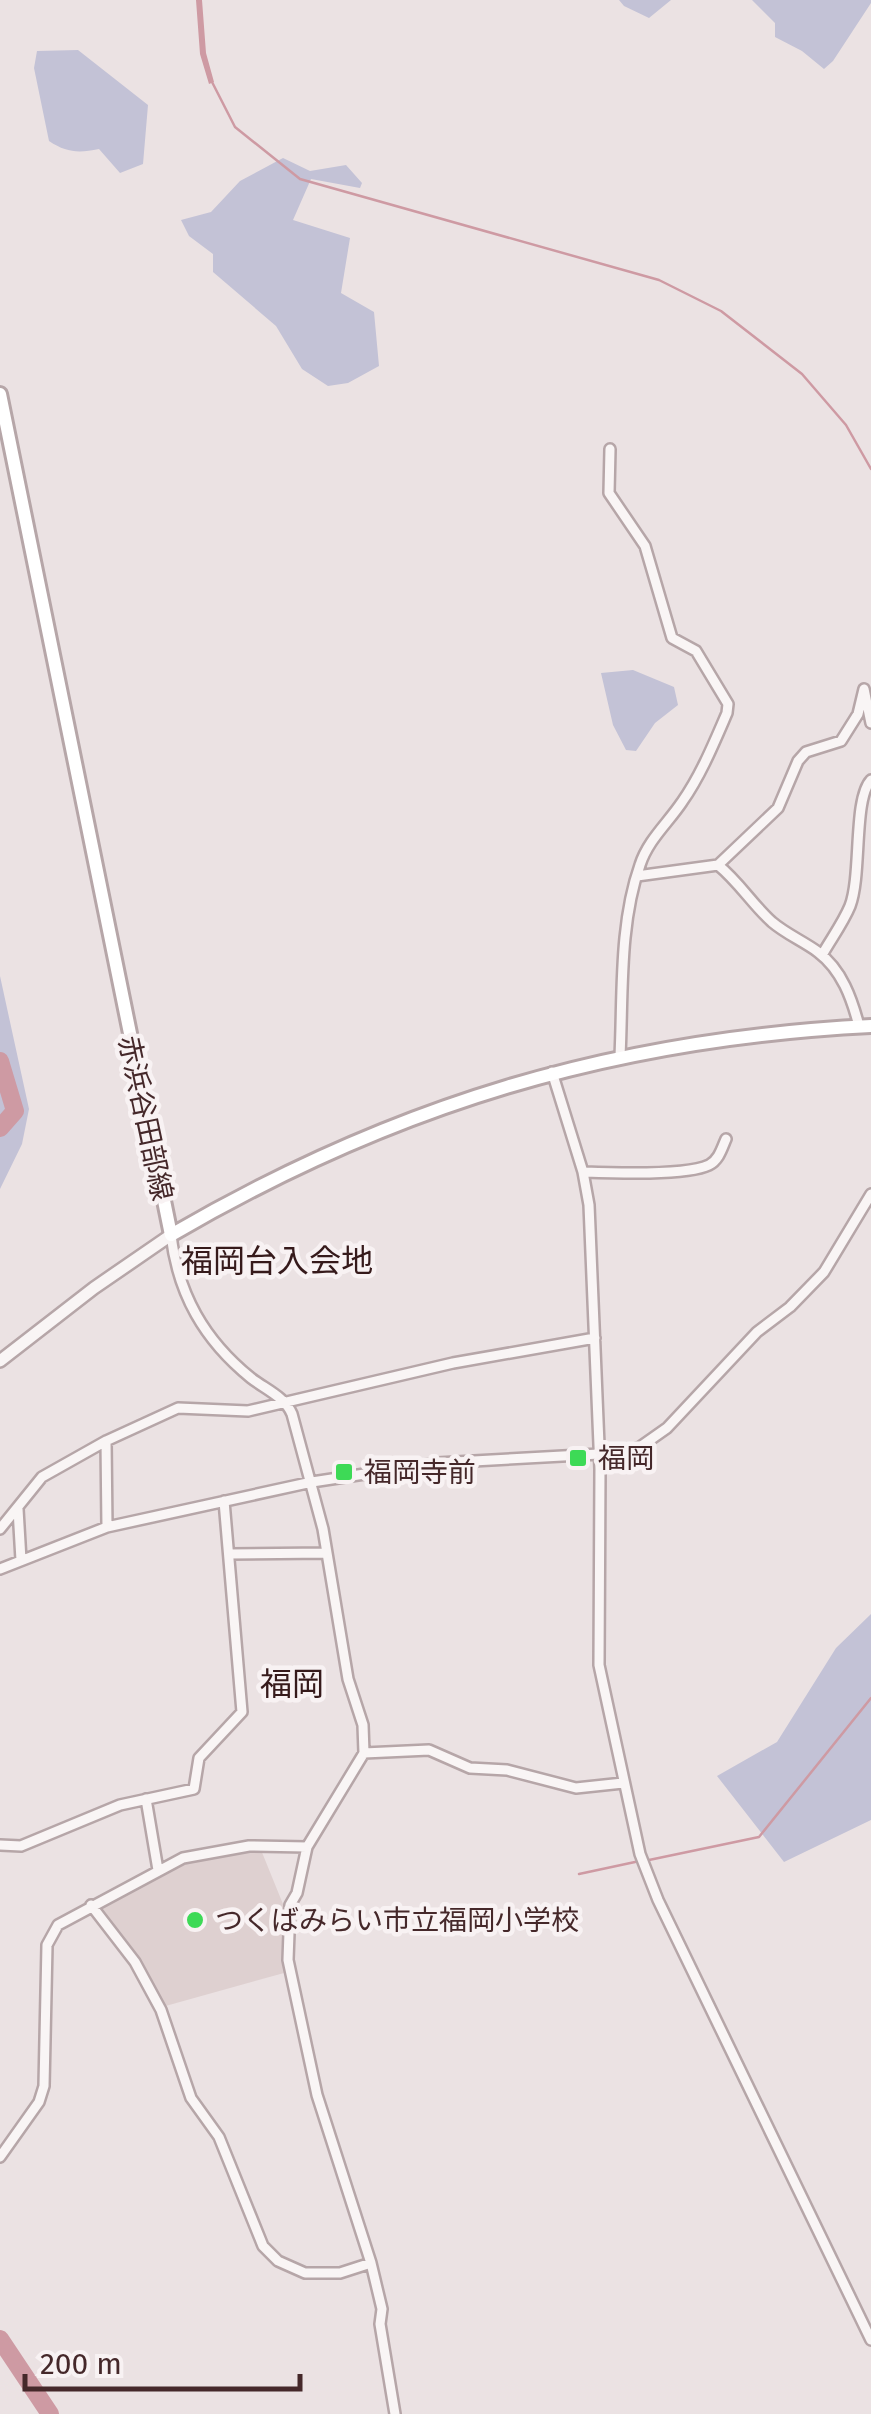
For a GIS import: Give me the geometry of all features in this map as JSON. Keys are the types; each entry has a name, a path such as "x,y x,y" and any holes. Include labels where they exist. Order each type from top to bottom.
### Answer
{"main road":[{"name":"赤浜谷田部線","path":"0,394 171,1235 286,1172 384,1128 479,1093 620,1056 723,1039 865,1026"}],"street":[{"path":"610,449 609,494 645,546 672,638 696,651 728,704 696,778 653,839 637,876 626,950 620,1056"},
{"path":"637,876 718,865 778,808 798,761 806,752 841,741 854,722 864,689 871,724"},
{"path":"822,955 850,904 858,868 862,799 871,780"},
{"path":"718,865 747,891 774,924 822,955 841,978 865,1026"},
{"path":"552,1072 590,1205 599,1454 599,1665 640,1854 658,1900 871,2340"},
{"path":"583,1172 702,1167 714,1161 726,1139"},
{"path":"0,1569 107,1527 312,1482 437,1463 628,1451 652,1440 666,1428 757,1332 794,1303 824,1272 871,1194"},
{"path":"0,1362 94,1288 171,1235 178,1278 206,1333 248,1375 288,1404 312,1482 348,1680 364,1726 364,1753 307,1847 297,1893 290,1905 290,1974 317,2095 382,2309 380,2324 395,2414"},
{"path":"0,1528 42,1478 106,1441 178,1408 248,1411 453,1363 595,1338"},
{"path":"106,1441 107,1527"},
{"path":"0,1845 22,1846 120,1805 194,1789 199,1758 242,1712 224,1501"},
{"path":"18,1508 21,1560"},
{"path":"229,1554 327,1553"},
{"path":"364,1753 430,1750 470,1768 507,1770 576,1788 623,1783"},
{"path":"146,1799 158,1870"},
{"path":"0,2157 39,2102 44,2086 51,1932 158,1870 200,1853 249,1846 307,1847"},
{"path":"91,1906 135,1962 160,2010 191,2098 218,2137 263,2246 278,2261 304,2273 340,2273 371,2264"}],"shaded area":[{"path":"196,0 202,0 206,53 214,82 209,84 200,54"},
{"path":"619,0 671,0 649,18"},
{"path":"752,0 871,3 824,69 802,51 775,37 775,23"},
{"path":"78,50 148,105 143,164 120,173 99,149 73,151 49,141 34,68 37,51"},
{"path":"283,158 310,171 346,165 362,183 360,188 311,179 293,220 350,238 341,293 374,312 379,366 348,383 328,386 302,369 276,326 213,272 213,254 189,236 181,220 211,212 240,181"},
{"path":"633,670 674,687 678,705 655,723 636,751 626,750 613,725 601,673"},
{"path":"0,976 29,1109 22,1144 0,1189"},
{"path":"871,1614 871,1820 784,1862 717,1776 777,1742 836,1648"},
{"name":"つくばみらい市立福岡小学校","path":"261,1850 285,1909 284,1973 162,2007 98,1906 178,1863 212,1852"}],"waterway":[{"path":"211,80 235,127 300,179 659,280 721,311 802,374 846,425 871,469"},
{"path":"0,1061 15,1111 0,1128"},
{"path":"649,1860 759,1837 871,1698"},
{"path":"579,1874 635,1862"},
{"path":"0,2339 50,2414"}],"place":[{"name":"福岡","path":"578,1458"},
{"name":"福岡寺前","path":"344,1472"},
{"name":"つくばみらい市立福岡小学校","path":"195,1920"}],"district":[{"name":"福岡台入会地","path":"277,1261"},
{"name":"福岡","path":"292,1684"}]}
